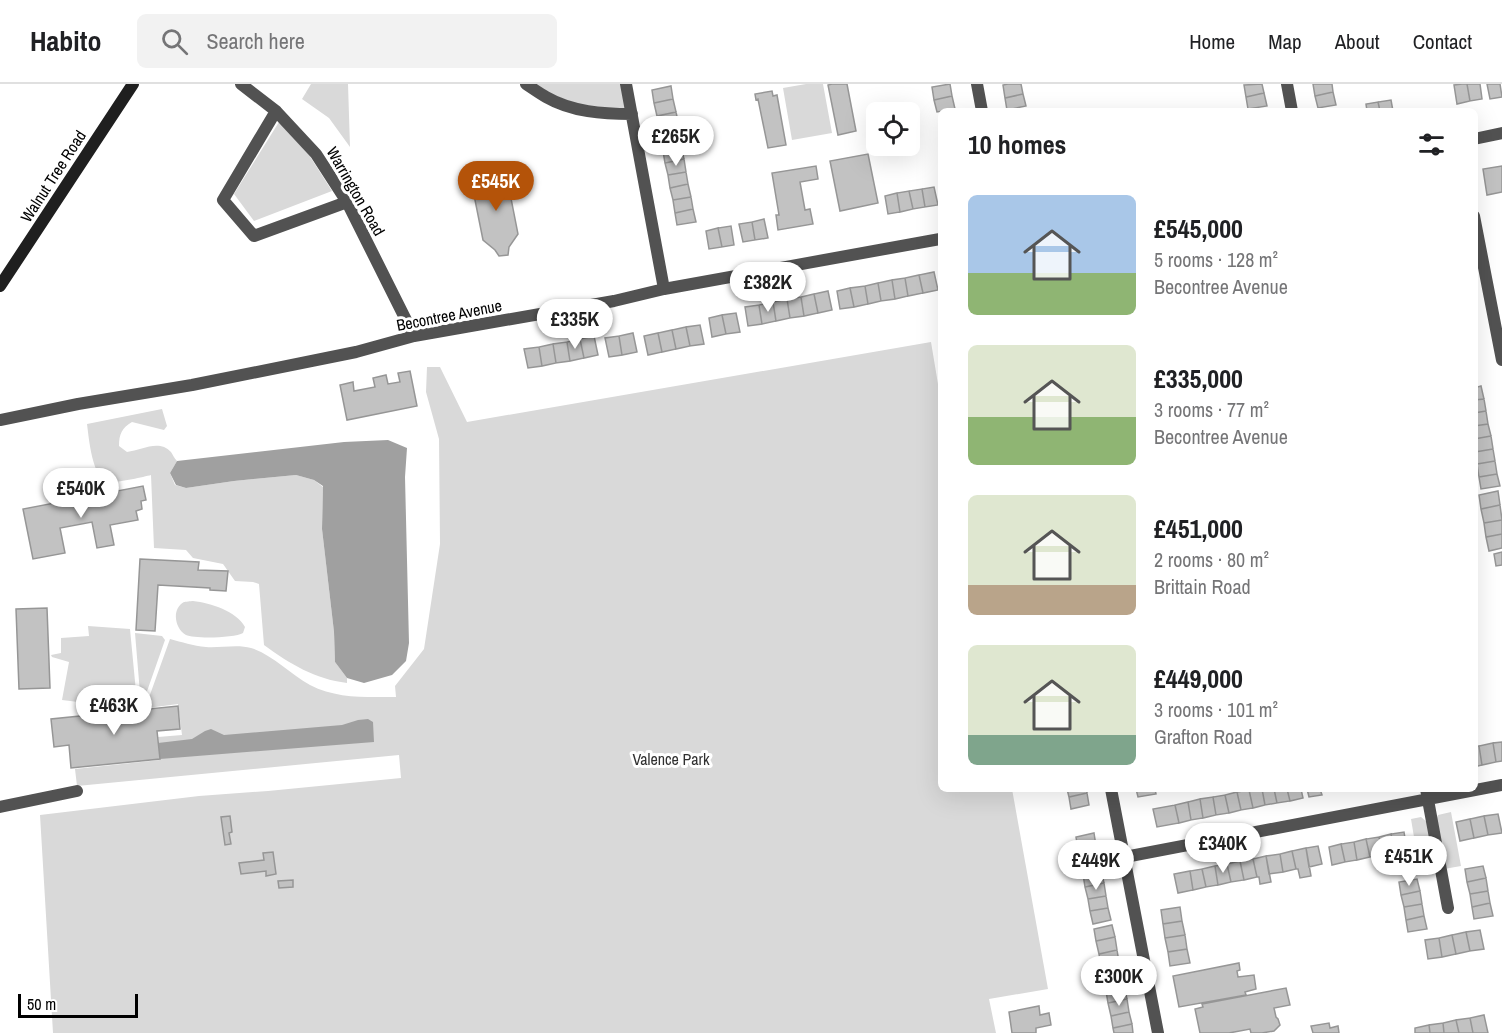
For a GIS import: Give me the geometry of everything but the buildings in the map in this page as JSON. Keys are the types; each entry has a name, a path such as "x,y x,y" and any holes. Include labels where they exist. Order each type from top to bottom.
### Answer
{"street":[{"name":"Walnut Tree Road","path":"0,286 133,84"},
{"name":"Warrington Road","path":"241,84 276,111 316,154 347,202 414,336"},
{"path":"526,84 546,98 570,107 602,114 632,114"},
{"path":"626,84 664,289"},
{"path":"977,84 981,108"},
{"path":"1287,84 1291,108"},
{"path":"276,111 223,200 254,236 347,202"},
{"path":"1478,138 1502,133"},
{"path":"1478,233 1498,318 1502,360"},
{"name":"Becontree Avenue","path":"0,420 356,352 414,336 614,301 664,289 938,239"},
{"path":"1478,788 1502,785"},
{"path":"0,807 77,791"},
{"path":"1112,792 1158,1033"},
{"path":"1125,857 1444,792"},
{"path":"1427,794 1448,908"}],"green space":[{"path":"311,84 348,84 350,147 329,118 302,99"},
{"path":"526,84 626,84 632,114 602,114"},
{"path":"823,84 832,133 792,140 783,88"},
{"path":"279,122 309,155 332,191 254,221 234,194"},
{"name":"Valence Park","path":"931,342 938,384 938,792 1013,792 1048,989 989,999 996,1033 53,1033 40,815 199,796 401,778 399,755 77,786 75,769 160,760 158,737 182,735 178,704 148,708 147,703 170,639 201,646 251,648 267,655 310,685 331,693 396,697 395,686 424,649 440,544 439,439 426,392 427,367 440,367 467,422"},
{"path":"162,409 167,426 164,430 132,422 122,432 119,446 127,452 150,446 166,448 177,461 170,473 175,485 186,488 296,475 314,480 323,487 322,529 334,632 335,662 347,678 347,683 303,670 264,645 259,584 235,581 223,564 193,558 186,550 154,548 151,475 113,482 103,480 92,458 87,424"},
{"path":"193,601 215,606 236,616 245,627 243,633 214,637 186,635 177,624 177,609 184,602"},
{"path":"88,626 130,629 136,692 86,687 86,703 62,700 69,662 51,655 61,653 61,638 89,636"},
{"path":"135,633 162,636 165,640 145,697 140,693"},
{"path":"1451,812 1461,866 1444,869 1435,823 1438,815"},
{"path":"1421,817 1428,823 1436,870 1420,873 1411,819"}],"shaded area":[{"path":"388,440 407,448 405,477 409,643 406,661 392,675 364,683 347,678 335,662 334,632 322,529 323,486 314,480 296,475 186,488 176,485 170,473 177,461 344,442"},
{"path":"368,719 373,722 374,742 160,759 158,743 192,739 211,729 224,735 342,725"}]}
